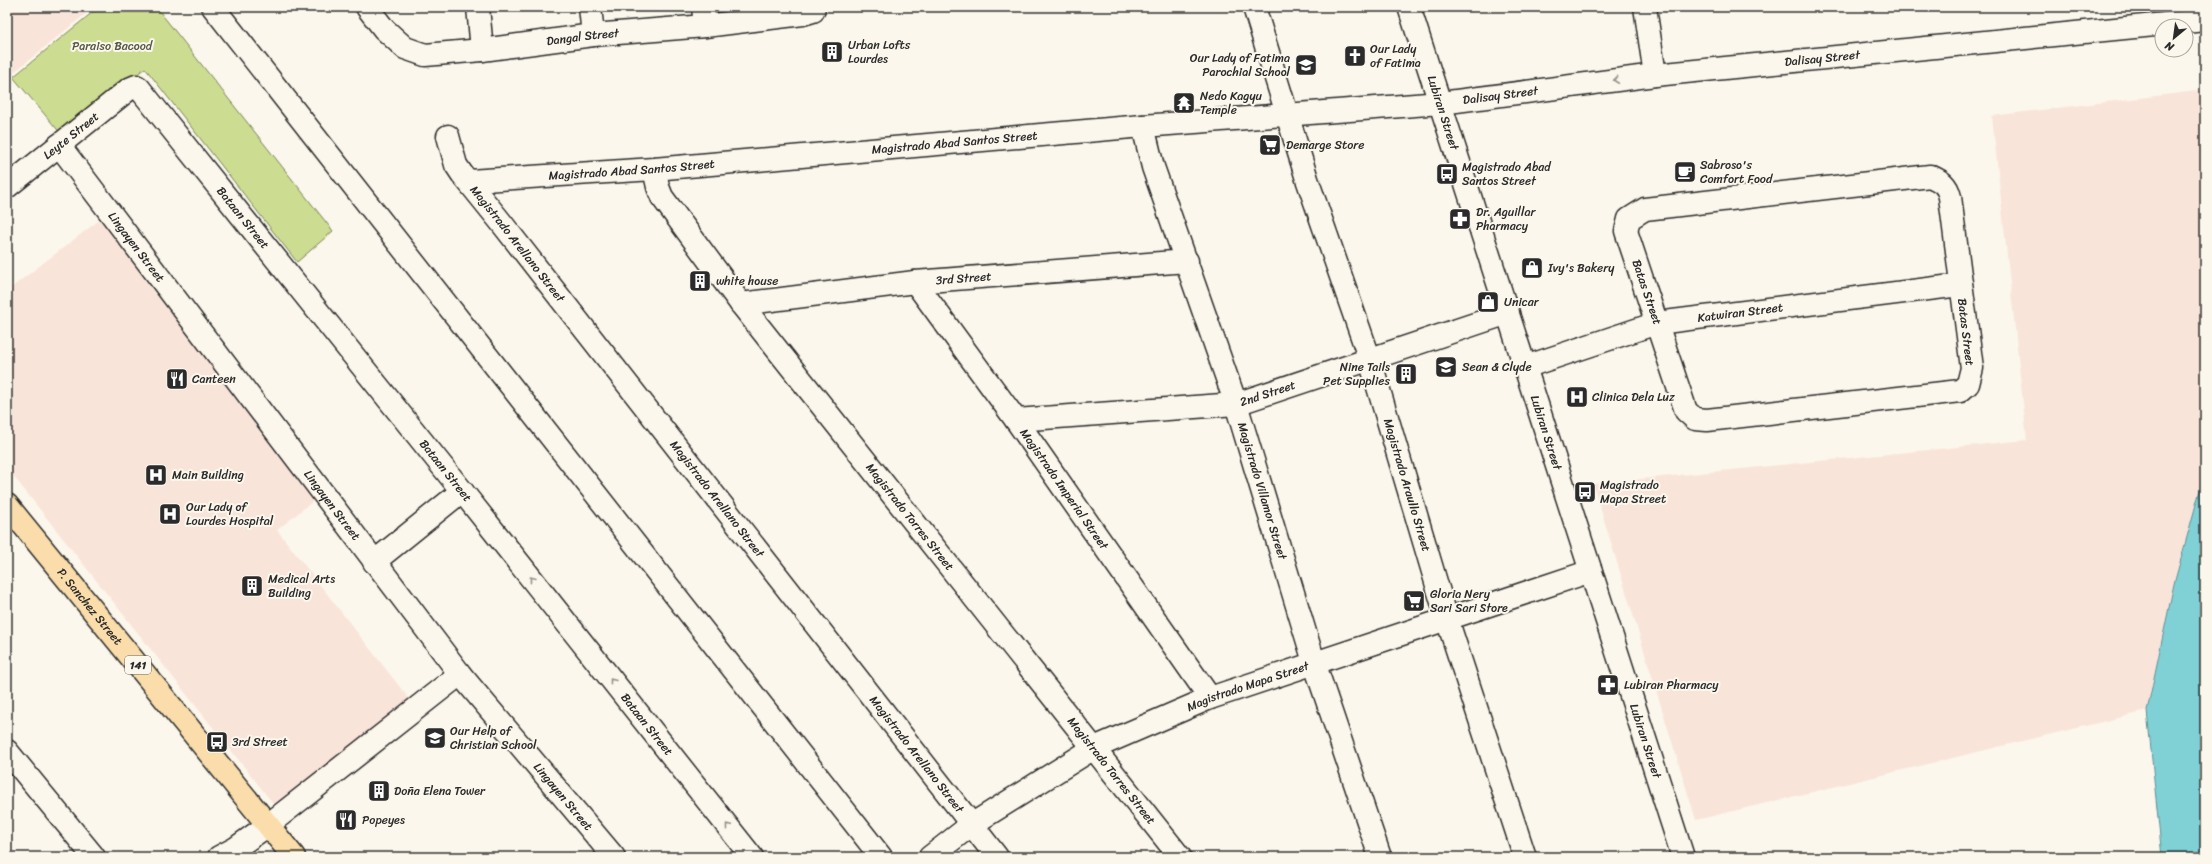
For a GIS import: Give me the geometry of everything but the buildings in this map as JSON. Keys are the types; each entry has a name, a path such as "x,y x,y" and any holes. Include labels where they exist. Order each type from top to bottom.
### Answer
{"main road":[{"name":"P. Sanchez Street","path":"7,505 294,857"}],"street":[{"path":"213,7 881,857"},
{"name":"Dangal Street","path":"367,7 384,29 405,48 425,55 482,50 593,35 704,16 803,14 813,11 814,7"},
{"path":"478,7 482,50"},
{"path":"590,7 593,35"},
{"name":"Magistrado Araullo Street","path":"1254,7 1307,179 1370,360 1447,619 1525,857"},
{"name":"Lubiran Street","path":"1410,7 1683,857"},
{"path":"1644,7 1655,75"},
{"name":"Dalisay Street","path":"1441,103 1655,75 2162,16 2205,20"},
{"name":"Leyte Street","path":"7,187 136,86"},
{"name":"Bataan Street","path":"136,86 462,491 752,857"},
{"name":"Magistrado Abad Santos Street","path":"469,181 654,169 1143,126 1441,103"},
{"name":"Magistrado Villamor Street","path":"1143,126 1153,167 1236,404 1314,662 1380,857"},
{"name":"Magistrado Arellano Street","path":"448,136 456,165 462,174 997,857"},
{"name":"Lingayen Street","path":"59,145 460,674 614,857"},
{"name":"Magistrado Torres Street","path":"654,169 662,197 741,304 1180,857"},
{"name":"Batas Street","path":"1930,176 1943,182 1948,188 1972,368 1968,384 1960,391 1707,420 1695,418 1686,411 1657,323 1626,231 1629,219 1645,209 1930,176"},
{"name":"3rd Street","path":"741,304 915,282 1187,261"},
{"name":"Magistrado Imperial Street","path":"915,282 1016,420 1210,698"},
{"name":"Katwiran Street","path":"1526,367 1657,323 1960,285"},
{"name":"2nd Street","path":"1016,420 1236,404 1508,313"},
{"path":"374,562 462,491"},
{"name":"Magistrado Mapa Street","path":"930,857 971,825 1094,748 1210,698 1314,662 1591,571"},
{"path":"219,857 236,848 268,825 460,674"},
{"path":"7,751 94,857"}],"shaded area":[{"path":"7,7 94,7 7,78"},
{"path":"2205,90 2205,472 2174,584 2147,711 1696,820 1593,484 2027,440 1992,116"},
{"name":"Our Lady of Lourdes Hospital","path":"102,218 317,498 277,530 410,700 276,807 7,468 7,291"}],"green space":[{"name":"Paraiso Bacood","path":"99,7 156,7 333,231 297,262 145,68 62,135 13,77"}],"water":[{"path":"2205,472 2205,857 2162,857 2147,711 2174,584"}],"place":[{"name":"Urban Lofts Lourdes","path":"832,52"},
{"name":"Our Lady of Fatima","path":"1355,56"},
{"name":"Our Lady of Fatima Parochial School","path":"1306,65"},
{"name":"Nedo Kagyu Temple","path":"1184,103"},
{"name":"Demarge Store","path":"1270,145"},
{"name":"Sabroso's Comfort Food","path":"1685,172"},
{"name":"Magistrado Abad Santos Street","path":"1447,174"},
{"name":"Dr. Aguillar Pharmacy","path":"1460,219"},
{"name":"Ivy's Bakery","path":"1532,268"},
{"name":"white house","path":"700,281"},
{"name":"Unicar","path":"1488,302"},
{"name":"Sean & Clyde","path":"1446,367"},
{"name":"Nine Tails Pet Supplies","path":"1406,374"},
{"name":"Canteen","path":"177,379"},
{"name":"Clinica Dela Luz","path":"1577,397"},
{"name":"Main Building","path":"156,475"},
{"name":"Magistrado Mapa Street","path":"1585,492"},
{"name":"Our Lady of Lourdes Hospital","path":"170,514"},
{"name":"Medical Arts Building","path":"252,586"},
{"name":"Gloria Nery Sari Sari Store","path":"1414,601"},
{"name":"Lubiran Pharmacy","path":"1608,685"},
{"name":"Our Help of Christian School","path":"435,738"},
{"name":"3rd Street","path":"217,742"},
{"name":"Doña Elena Tower","path":"379,791"},
{"name":"Popeyes","path":"346,820"}]}
